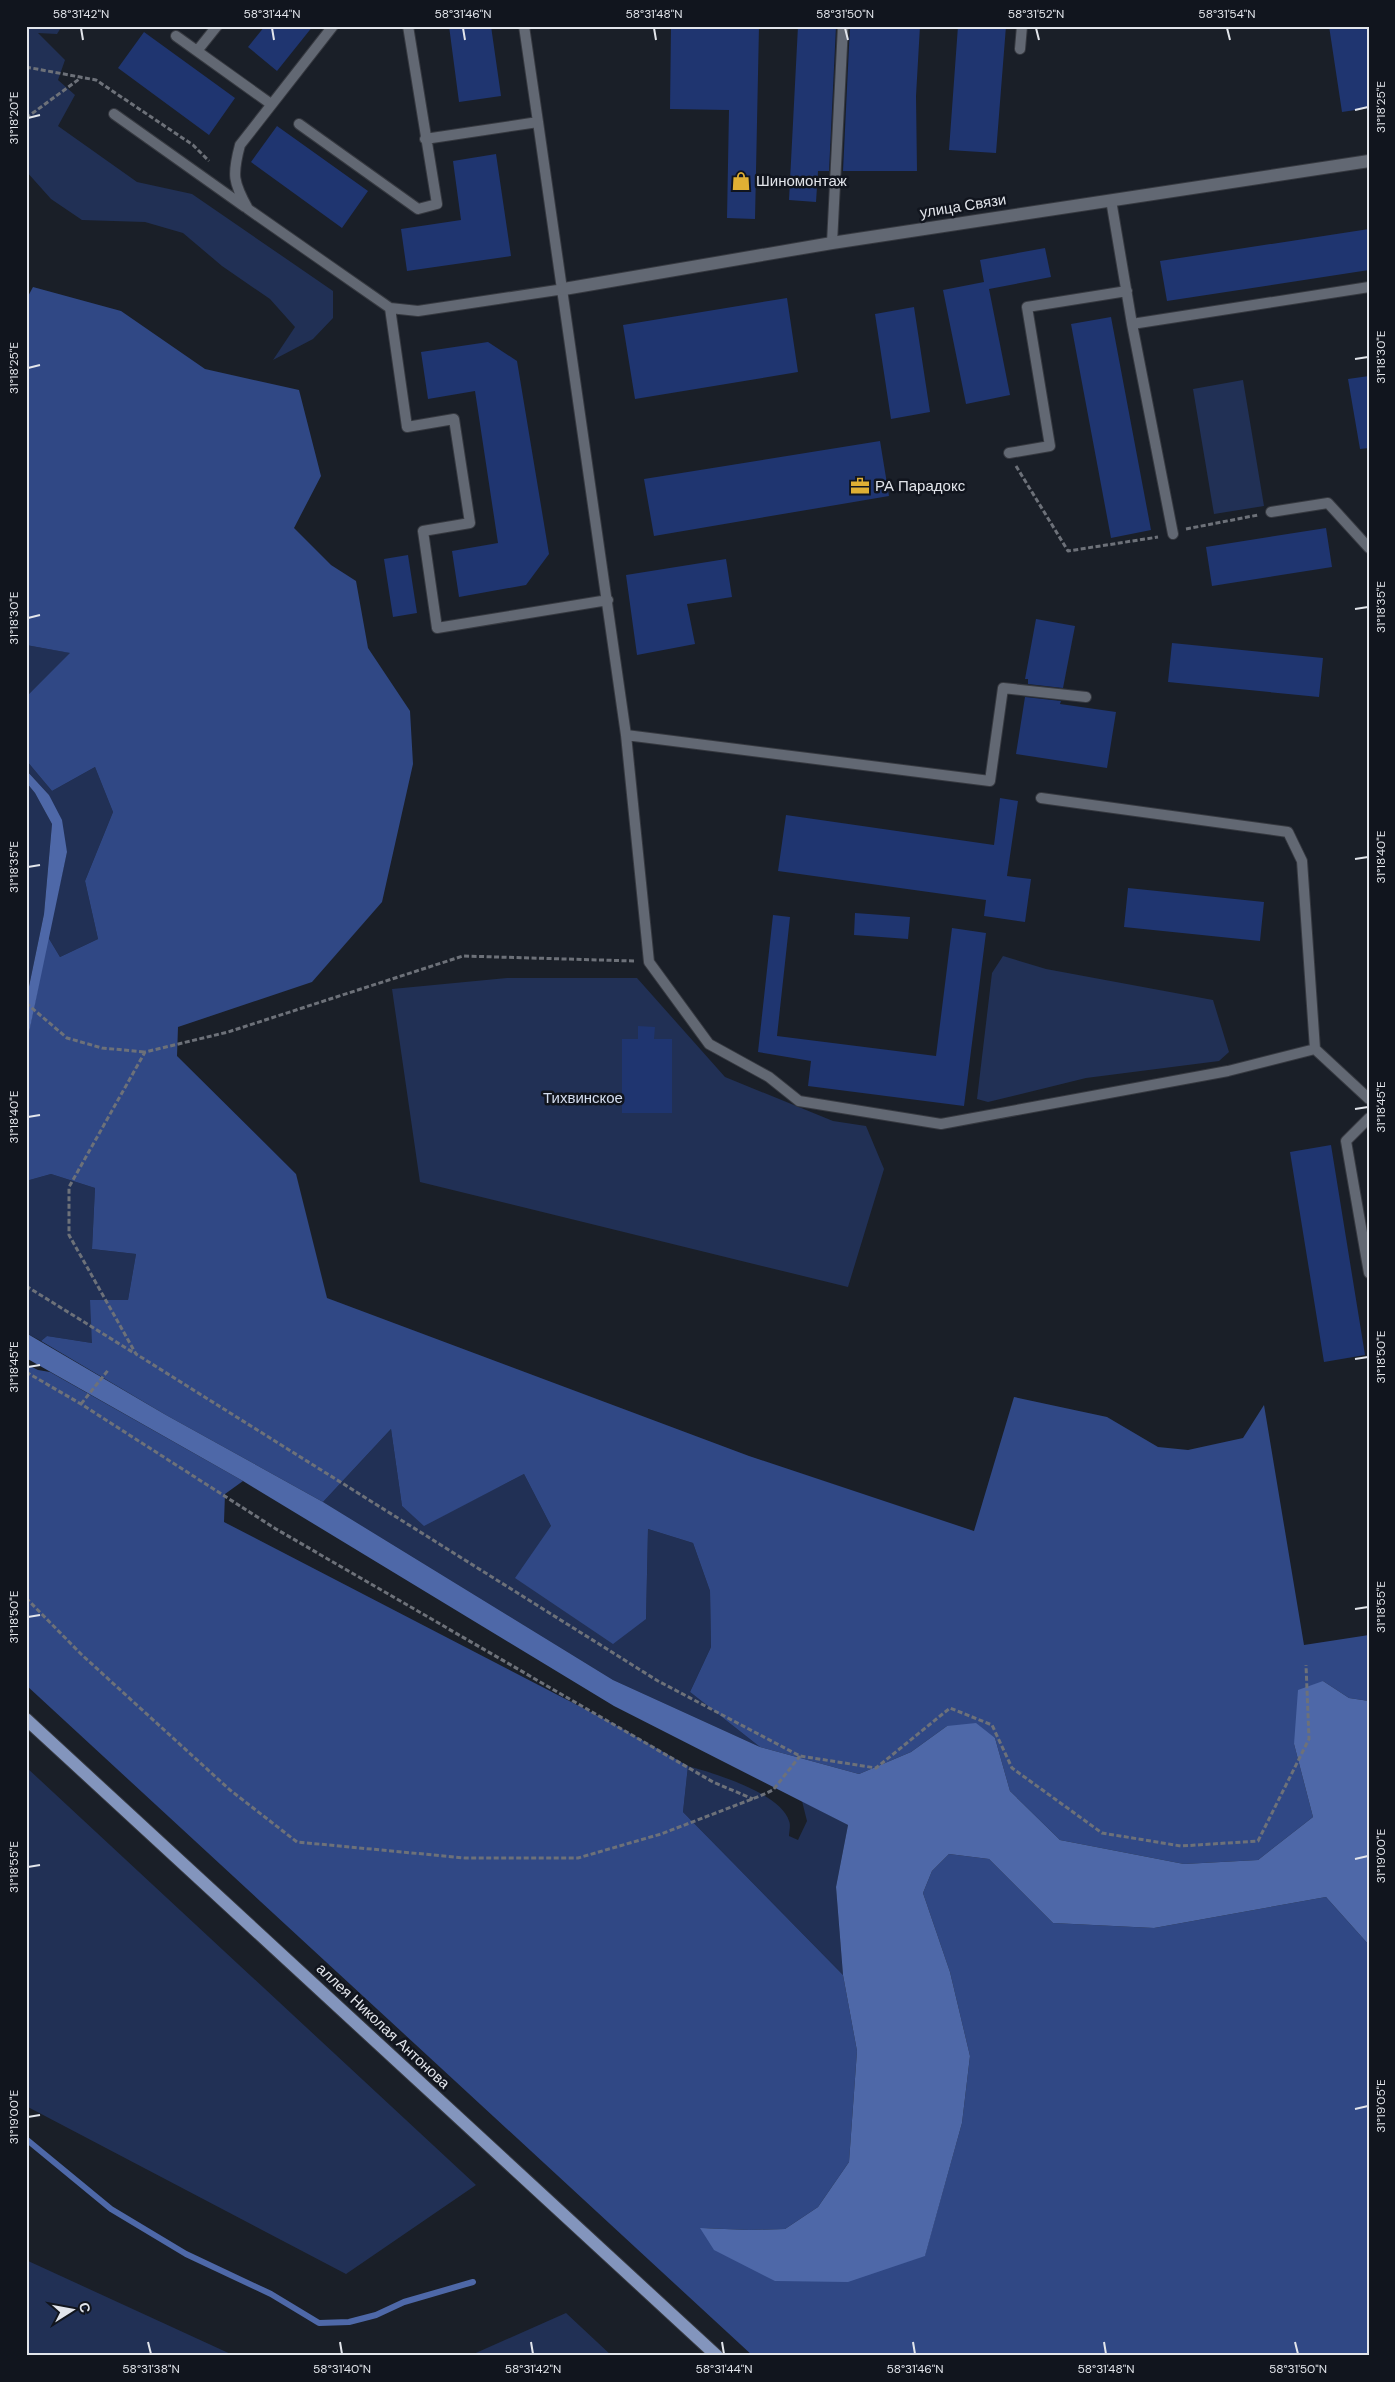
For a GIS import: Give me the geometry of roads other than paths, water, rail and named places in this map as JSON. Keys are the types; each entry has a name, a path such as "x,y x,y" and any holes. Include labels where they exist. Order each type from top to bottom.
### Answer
{"main road":[{"name":"аллея Николая Антонова","path":"26,1719 717,2356"}],"street":[{"name":"улица Связи","path":"564,289 832,243 1369,161"}],"lane":[{"path":"197,51 217,26"},
{"path":"248,209 236,188 234,165 240,145 333,26"},
{"path":"299,124 418,209 437,204 425,140 408,26"},
{"path":"524,26 608,600 626,735 649,962 709,1044 769,1077 800,1101 941,1124 1228,1071 1315,1049"},
{"path":"832,243 843,26"},
{"path":"1020,49 1022,26"},
{"path":"176,36 271,104"},
{"path":"114,114 390,308 418,311 564,289"},
{"path":"425,140 538,122"},
{"path":"1111,200 1132,324 1173,534"},
{"path":"1132,324 1369,287"},
{"path":"1009,453 1050,446 1027,307 1127,291"},
{"path":"390,308 407,427 454,420 470,523 423,531 437,628 608,600"},
{"path":"1271,512 1328,503 1369,548"},
{"path":"626,735 990,781 1003,688 1086,697"},
{"path":"1041,798 1288,832 1302,861 1315,1049 1369,1099"},
{"path":"1369,1118 1346,1141 1369,1273"}],"waterway":[{"path":"26,2139 111,2209 186,2254 271,2294 319,2323 349,2322 376,2315 404,2302 473,2282"}],"place":[{"name":"Шиномонтаж","path":"741,181"},
{"name":"РА Парадокс","path":"860,486"}],"park label":[{"name":"Тихвинское","path":"583,1098"}]}
